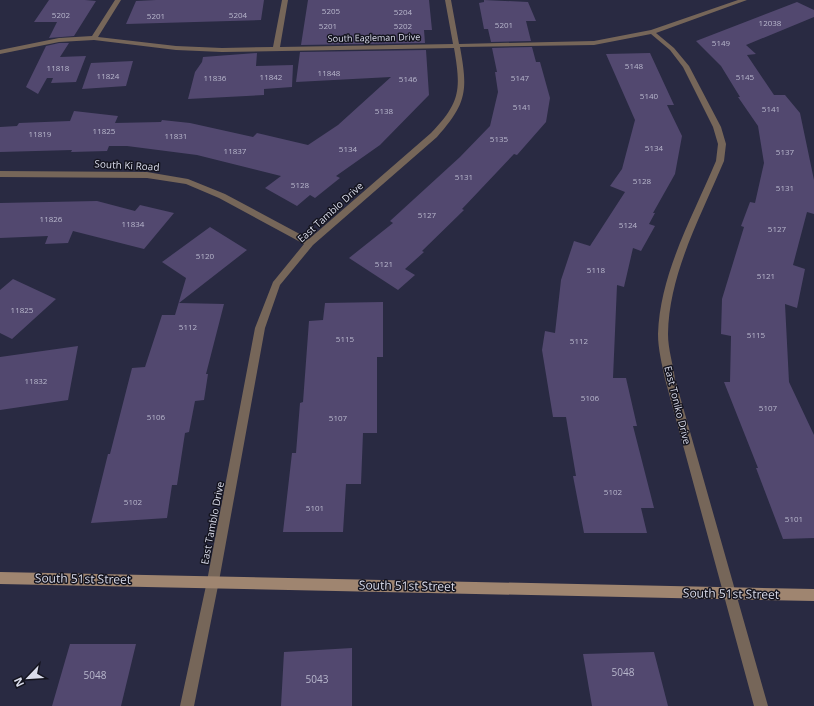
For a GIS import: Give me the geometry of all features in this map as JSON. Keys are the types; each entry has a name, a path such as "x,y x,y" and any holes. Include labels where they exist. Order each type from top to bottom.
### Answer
{"street":[{"path":"94,38 118,0"},
{"path":"276,49 285,0"},
{"name":"East Tamblo Drive","path":"187,706 213,581 260,328 276,284 310,244 434,135 448,120 459,101 461,82 448,0"},
{"name":"South Eagleman Drive","path":"0,52 59,40 94,38 176,48 222,50 594,43 652,32 744,0"},
{"name":"East Toniko Drive","path":"652,32 672,49 686,66 717,127 722,144 720,161 674,273 666,301 663,335 670,379 760,706"},
{"name":"South Ki Road","path":"0,174 147,175 188,182 222,196 310,244"},
{"name":"South 51st Street","path":"0,578 213,581 814,595"}],"building":[{"path":"49,0 96,1 74,36 49,38 57,22 34,22"},
{"path":"264,0 261,20 126,24 136,1"},
{"path":"308,0 429,0 432,30 424,30 425,43 301,45"},
{"path":"484,0 528,2 536,21 526,21 531,41 491,42 488,29 484,29 479,3 484,2"},
{"path":"797,2 814,10 814,17 746,45 756,54 747,55 774,95 785,95 800,113 814,180 814,214 807,212 793,265 805,269 797,308 785,304 789,382 814,435 814,538 783,539 756,468 758,468 724,382 730,382 731,336 721,334 722,299 744,227 741,226 750,202 755,203 764,163 758,126 738,97 740,97 721,66 696,41"},
{"path":"59,43 69,43 60,57 86,56 76,82 51,83 53,78 47,78 38,94 26,87 46,46"},
{"path":"532,47 536,62 540,62 550,98 546,122 517,155 514,154 462,209 464,210 422,251 424,252 405,269 415,275 398,290 349,258 393,223 390,221 460,157 490,126 498,92 495,72 497,72 492,48"},
{"path":"426,50 429,95 380,145 336,176 340,178 315,198 310,195 297,206 265,188 281,176 197,155 127,146 109,146 107,151 71,152 72,150 0,152 0,127 17,126 19,123 70,121 74,111 118,116 115,123 161,122 162,120 190,123 253,137 257,133 308,145 338,125 391,77 296,82 300,52"},
{"path":"257,53 256,66 293,65 292,87 264,89 264,95 188,99 195,72 202,62 203,57"},
{"path":"650,53 674,105 667,105 682,136 675,174 653,213 655,213 649,224 655,226 641,251 633,248 624,287 617,285 613,378 626,378 637,426 633,426 654,508 641,508 647,533 584,533 573,476 576,476 566,417 553,417 542,350 545,331 555,333 561,280 574,241 590,246 625,192 610,186 622,169 635,120 606,54"},
{"path":"133,61 126,86 82,89 91,63"},
{"path":"97,201 135,211 140,205 174,213 144,249 73,231 68,243 45,244 48,236 0,238 0,203"},
{"path":"210,227 247,250 179,303 224,304 206,374 208,374 204,400 195,401 189,432 185,433 177,485 172,485 167,518 91,523 108,454 110,454 132,368 145,367 162,315 175,315 186,278 162,262"},
{"path":"13,279 56,299 12,339 0,333 0,290"},
{"path":"383,302 383,357 377,357 377,433 363,433 361,484 346,484 343,532 283,532 292,453 296,453 300,403 303,402 309,321 323,320 325,303"},
{"path":"78,346 68,400 0,410 0,357"},
{"path":"70,644 136,644 121,706 52,706"},
{"path":"352,648 352,706 281,706 284,652"},
{"path":"654,652 668,706 592,706 583,654"}]}
